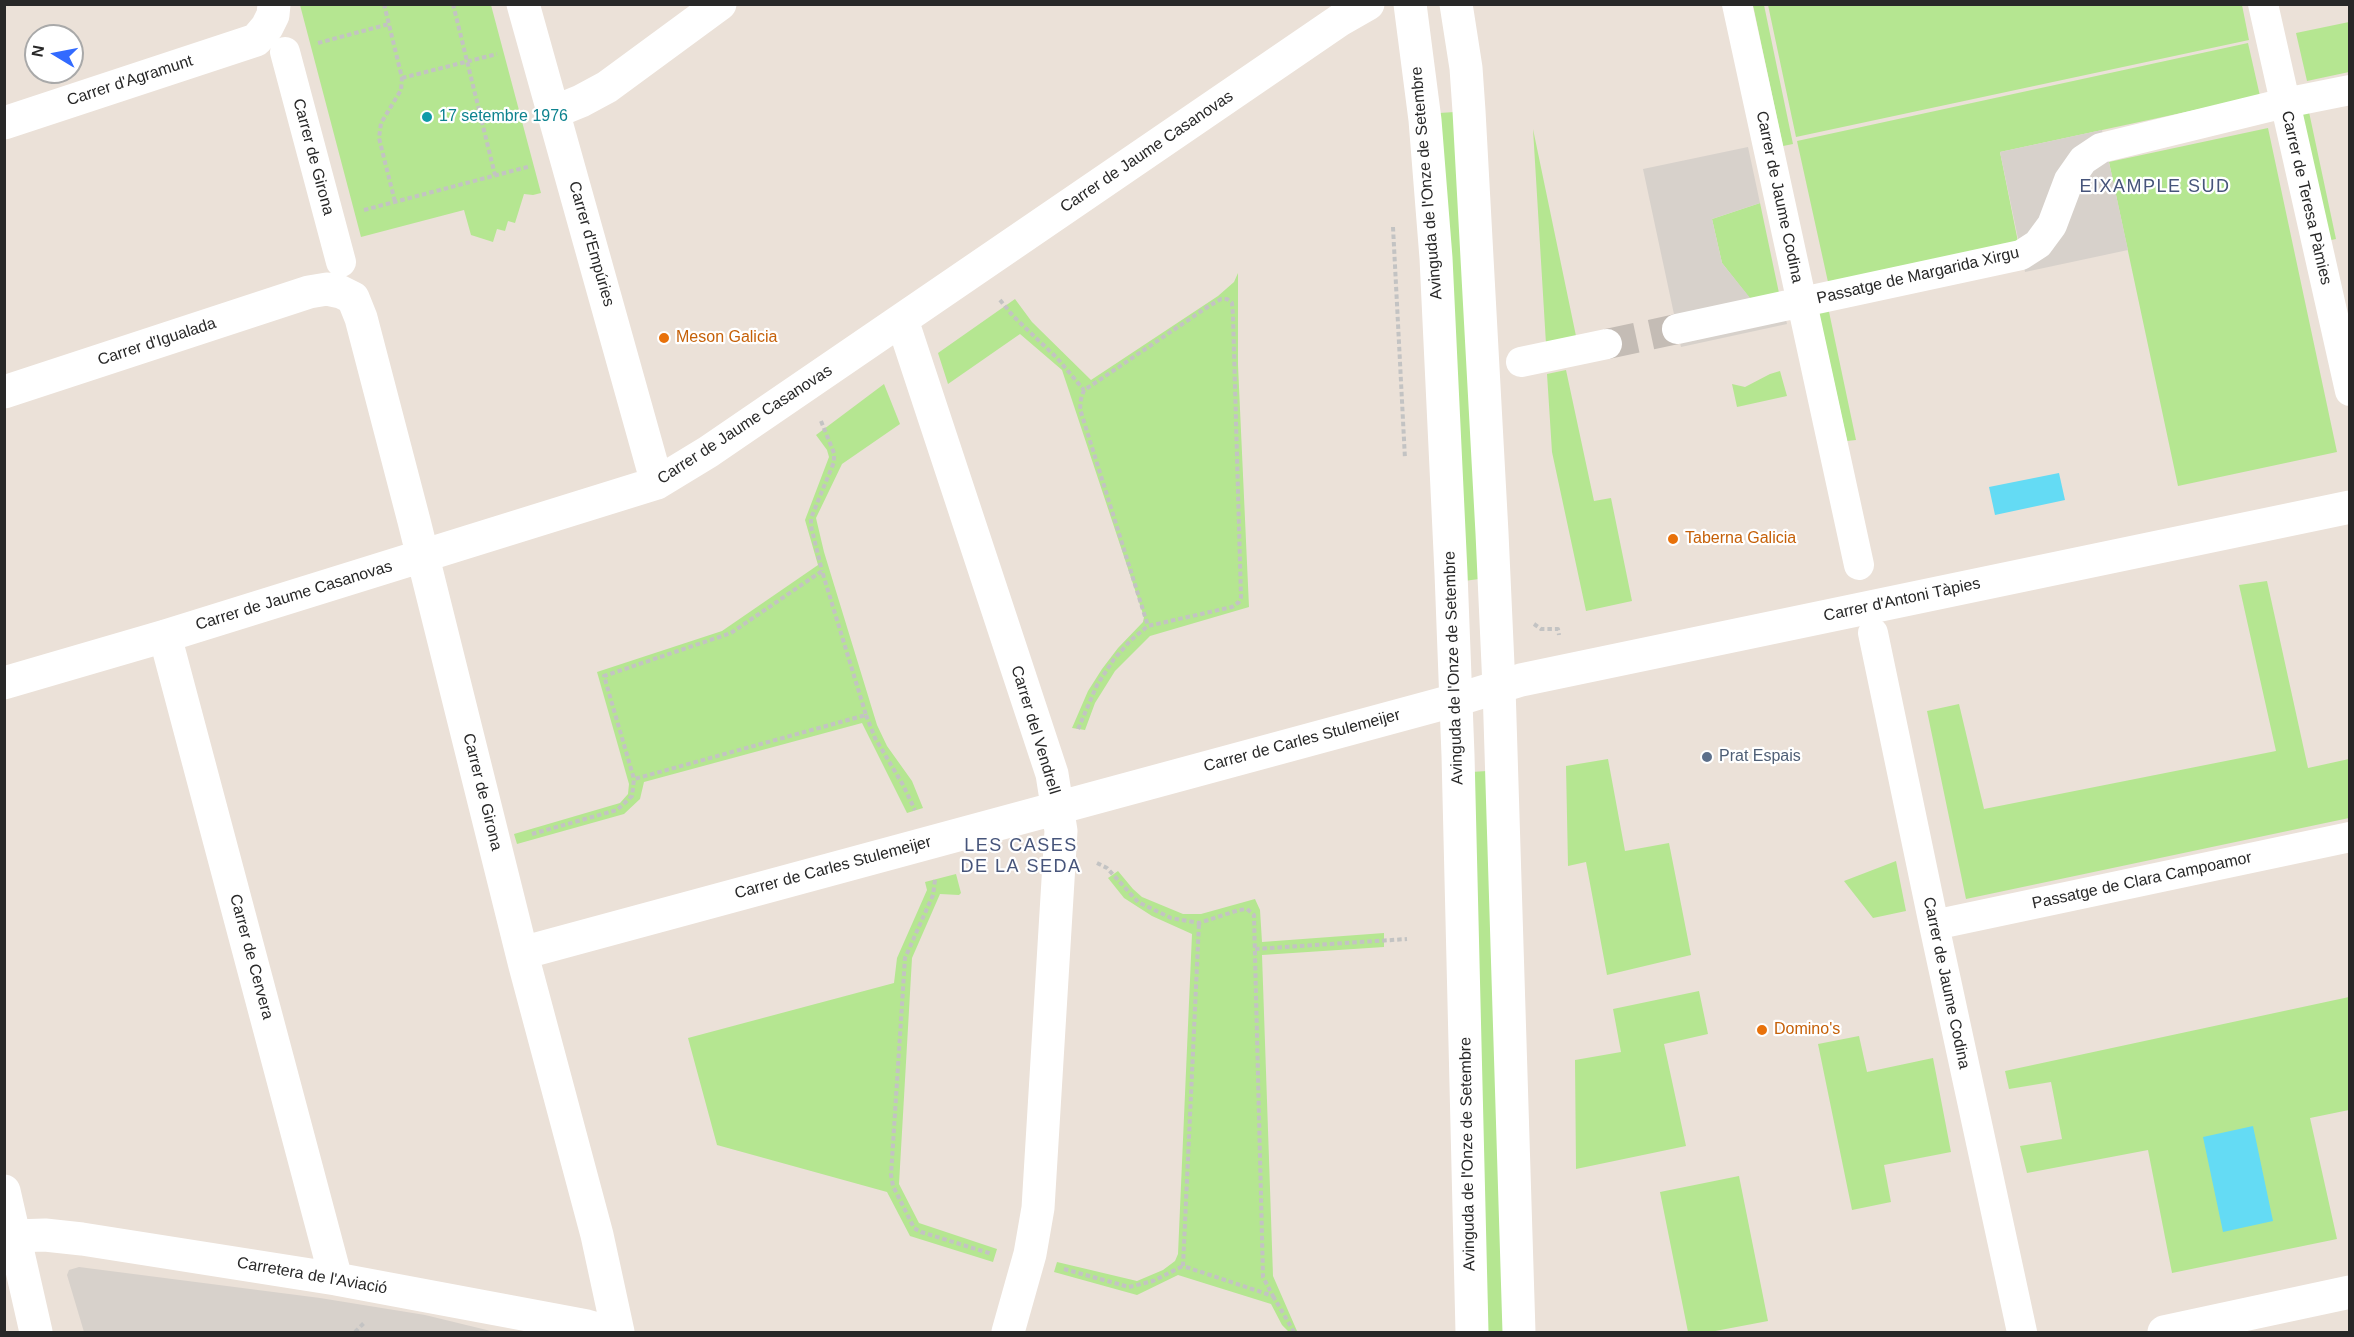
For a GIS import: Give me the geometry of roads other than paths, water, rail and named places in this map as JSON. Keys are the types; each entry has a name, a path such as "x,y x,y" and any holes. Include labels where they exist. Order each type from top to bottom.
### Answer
{"street":[{"name":"Carrer d'Agramunt","path":"4,123 256,39 267,27 273,15 274,4"},
{"name":"Carrer d'Empúries","path":"523,4 657,483"},
{"path":"554,112 607,87 720,4"},
{"name":"Carrer de Jaume Casanovas","path":"4,683 165,636 657,483 708,453 1332,26 1368,4"},
{"name":"Avinguda de l'Onze de Setembre","path":"1410,4 1425,120 1436,258 1456,700 1472,1332"},
{"path":"1456,4 1466,68 1469,111 1498,687 1519,1332"},
{"name":"Carrer de Jaume Codina","path":"1737,4 1859,565"},
{"name":"Carrer de Teresa Pàmies","path":"2263,4 2349,391"},
{"name":"Carrer de Girona","path":"298,48 340,262"},
{"name":"Passatge de Margarida Xirgu","path":"1677,329 2021,255 2038,244 2052,225 2069,180 2083,160 2101,148 2285,103 2349,90"},
{"name":"Carrer de Girona","path":"309,292 327,289 342,292 352,298 361,318 522,953 597,1235 618,1332"},
{"name":"Carrer d'Igualada","path":"4,392 309,292"},
{"name":"Carrer del Vendrell","path":"902,320 1052,774 1061,831 1038,1208 1030,1254 1008,1332"},
{"path":"1521,362 1606,344"},
{"name":"Carrer d'Antoni Tàpies","path":"1456,700 1568,670 2349,507"},
{"name":"Carrer de Jaume Codina","path":"1873,633 2022,1332"},
{"name":"Carrer de Cervera","path":"165,636 336,1279"},
{"name":"Carrer de Carles Stulemeijer","path":"522,953 1456,700"},
{"name":"Passatge de Clara Campoamor","path":"1934,926 2349,837"},
{"path":"4,1191 36,1332"},
{"name":"Carretera de l'Aviació","path":"14,1236 45,1235 82,1239 336,1279 587,1326 608,1332"},
{"path":"2164,1332 2349,1292"}],"water":[{"path":"2059,473 2065,500 1995,515 1989,487"},
{"path":"2253,1126 2273,1221 2223,1232 2203,1137"}],"tunnel":[{"path":"1607,344 1677,329"}],"place":[{"name":"17 setembre 1976","path":"427,117"},
{"name":"Meson Galicia","path":"664,338"},
{"name":"Taberna Galicia","path":"1673,539"},
{"name":"Prat Espais","path":"1707,757"},
{"name":"Domino's","path":"1762,1030"}],"district":[{"name":"EIXAMPLE SUD","path":"2155,187"},
{"name":"LES CASES DE LA SEDA","path":"1021,856"}]}
